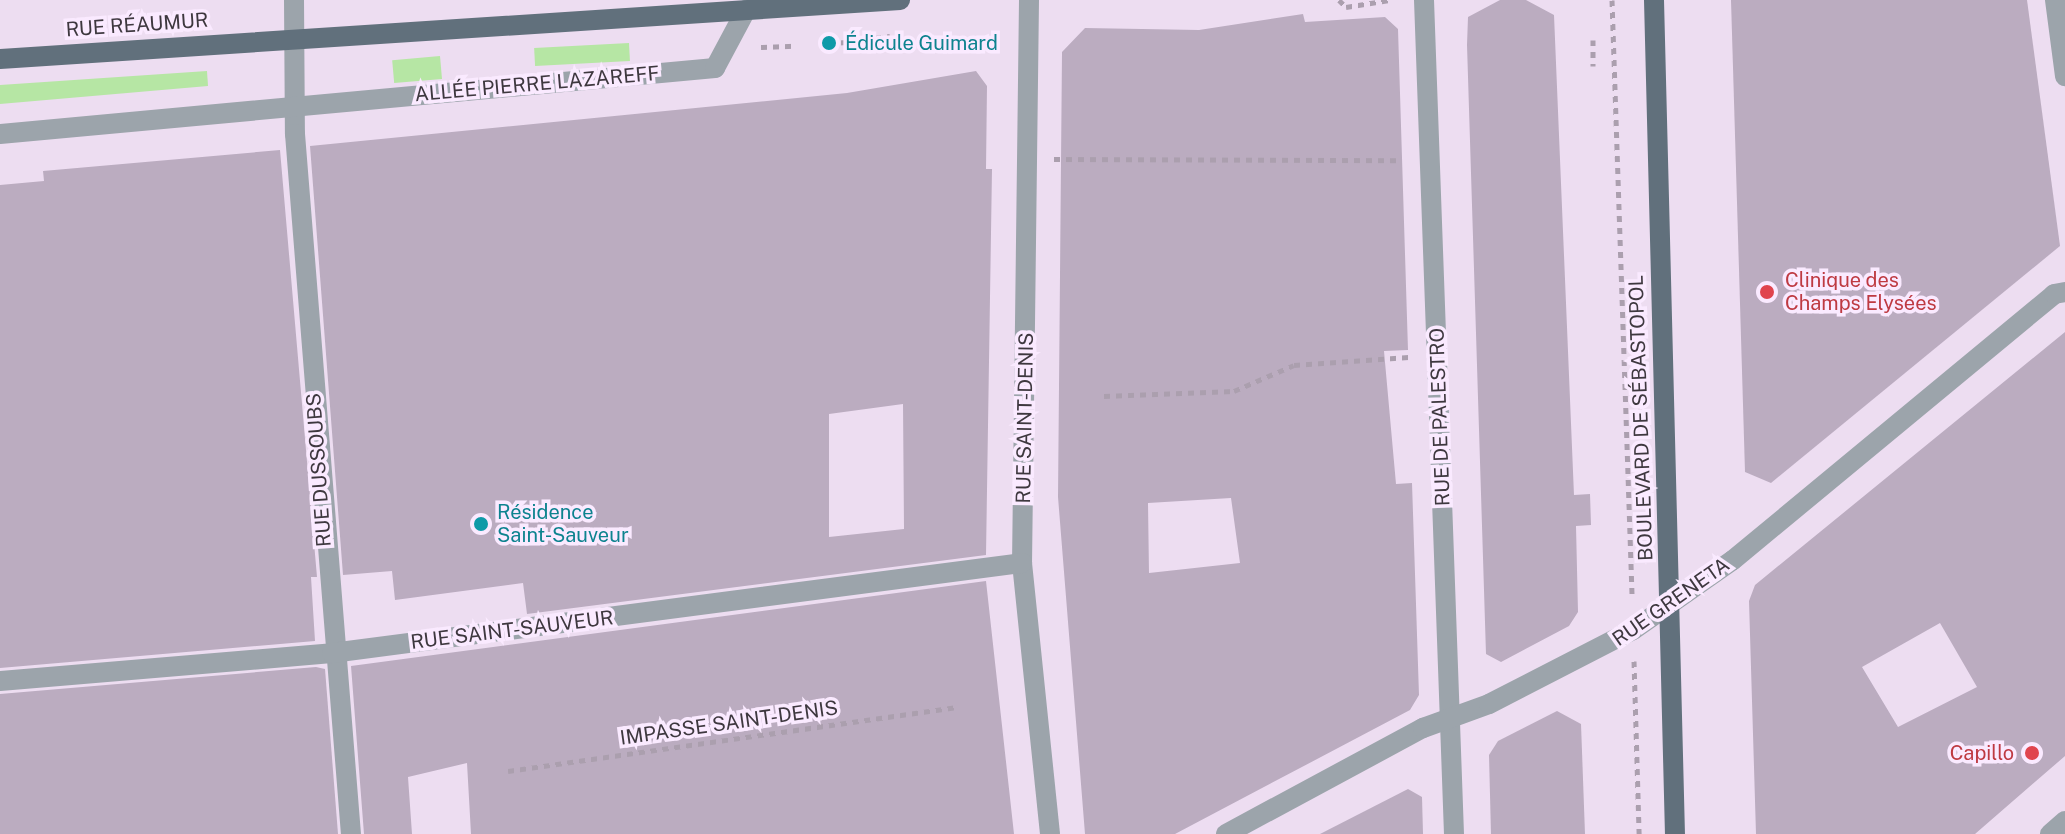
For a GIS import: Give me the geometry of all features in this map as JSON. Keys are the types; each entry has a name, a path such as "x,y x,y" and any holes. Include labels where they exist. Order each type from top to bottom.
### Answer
{"main road":[{"name":"RUE RÉAUMUR","path":"0,59 900,0"},
{"name":"BOULEVARD DE SÉBASTOPOL","path":"1654,0 1675,834"}],"street":[{"path":"293,106 294,0"},
{"name":"RUE SAINT-DENIS","path":"1029,0 1022,563 1050,834"},
{"name":"RUE DE PALESTRO","path":"1424,0 1454,834"},
{"path":"2055,0 2065,76"},
{"name":"ALLÉE PIERRE LAZAREFF","path":"0,134 715,68 746,10"},
{"name":"RUE DUSSOUBS","path":"293,106 332,653 351,834"},
{"name":"RUE GRENETA","path":"1226,834 1452,716 1603,649 1670,605 2054,294 2065,292"},
{"name":"RUE SAINT-SAUVEUR","path":"0,681 332,653 1022,563"},
{"path":"2050,834 2065,821"}],"path":[{"path":"1339,0 1346,7 1389,0"},
{"name":"BOULEVARD DE SÉBASTOPOL","path":"1612,0 1632,597"},
{"path":"875,38 890,36"},
{"path":"1593,40 1593,66"},
{"path":"829,43 863,41"},
{"path":"761,47 795,46"},
{"path":"1025,158 1429,161"},
{"path":"1104,396 1234,391 1294,365 1438,355"},
{"path":"1634,675 1639,834"},
{"name":"IMPASSE SAINT-DENIS","path":"508,771 955,707"}],"green space":[{"path":"629,43 630,61 535,66 534,48"},
{"path":"440,56 442,79 394,83 392,60"},
{"path":"207,71 208,86 0,104 0,85"}],"building":[{"path":"1500,0 1526,0 1554,15 1574,495 1590,494 1591,525 1576,526 1578,612 1569,626 1501,662 1486,654 1467,45 1468,17"},
{"path":"1731,0 2027,0 2060,246 1771,483 1745,472"},
{"path":"1303,14 1305,22 1385,17 1398,29 1408,350 1384,351 1396,484 1412,483 1419,695 1410,710 1175,834 1085,834 1058,497 1062,52 1085,28 1199,30","holes":["1231,498 1240,563 1149,573 1148,503"]},
{"path":"976,71 987,86 986,169 992,169 986,555 527,614 523,583 395,600 392,571 343,575 310,146 847,93","holes":["903,404 904,529 829,537 829,414"]},
{"path":"280,150 317,577 311,577 315,641 0,668 0,185 44,181 43,171"},
{"path":"2065,332 2065,756 1975,834 1756,834 1749,601 1755,585","holes":["1940,623 1977,687 1898,727 1862,667"]},
{"path":"986,581 1014,834 471,834 467,763 408,777 412,834 364,834 351,666"},
{"path":"316,667 325,669 338,834 0,834 0,694"},
{"path":"1557,711 1581,724 1585,834 1491,834 1489,755 1498,741"},
{"path":"1408,789 1422,797 1423,834 1320,834"}],"place":[{"name":"Édicule Guimard","path":"829,43"},
{"name":"Clinique des Champs Elysées","path":"1767,292"},
{"name":"Résidence Saint-Sauveur","path":"481,524"},
{"name":"Capillo","path":"2032,753"}]}
